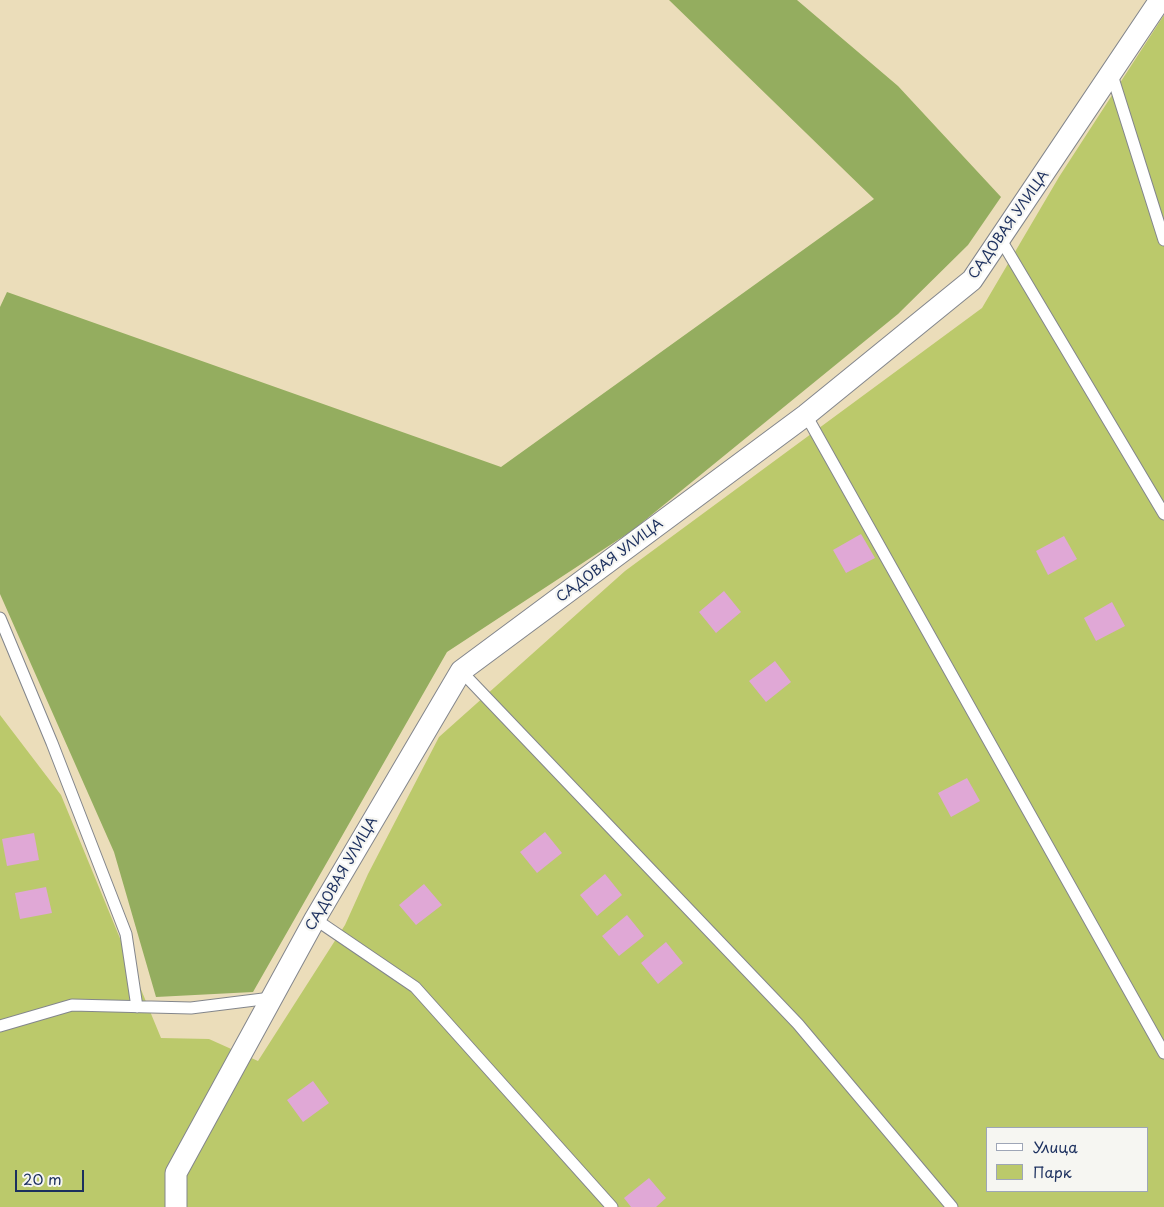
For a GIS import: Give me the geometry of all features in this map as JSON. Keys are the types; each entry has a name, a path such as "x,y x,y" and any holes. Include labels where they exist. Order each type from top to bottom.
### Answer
{"street":[{"name":"САДОВАЯ УЛИЦА","path":"176,1207 176,1173 315,918 461,671 806,415 972,280 1001,240 1160,0"}],"lane":[{"path":"1112,74 1164,240"},
{"path":"1001,240 1164,514"},
{"path":"806,415 1164,1052"},
{"path":"0,618 52,743 126,934 137,1007"},
{"path":"461,671 798,1024 952,1207"},
{"path":"315,918 415,987 612,1207"},
{"path":"0,1026 72,1005 190,1008 272,998"}],"green space":[{"path":"669,0 797,0 898,86 1001,197 968,245 898,314 633,530 447,652 253,992 156,997 114,852 0,594 0,307 7,292 501,467 874,199"},
{"path":"1164,15 1164,1207 0,1207 0,715 61,795 161,1038 209,1039 258,1061 345,925 368,874 439,737 625,571 982,308 1059,177"}],"building":[{"path":"861,534 875,558 846,573 833,550"},
{"path":"1064,536 1077,559 1048,575 1036,551"},
{"path":"724,591 741,612 716,633 699,612"},
{"path":"1112,602 1125,626 1096,641 1084,618"},
{"path":"775,661 791,682 766,702 749,681"},
{"path":"967,778 980,801 951,817 938,793"},
{"path":"545,832 562,853 537,873 520,852"},
{"path":"34,833 39,860 7,866 2,839"},
{"path":"605,874 622,895 597,916 580,895"},
{"path":"424,884 442,905 416,925 399,905"},
{"path":"46,887 52,913 20,919 15,893"},
{"path":"627,915 644,936 619,956 602,936"},
{"path":"666,942 683,963 658,984 641,963"},
{"path":"313,1081 329,1103 303,1122 287,1100"},
{"path":"649,1178 666,1198 656,1207 631,1207 624,1198"}]}
